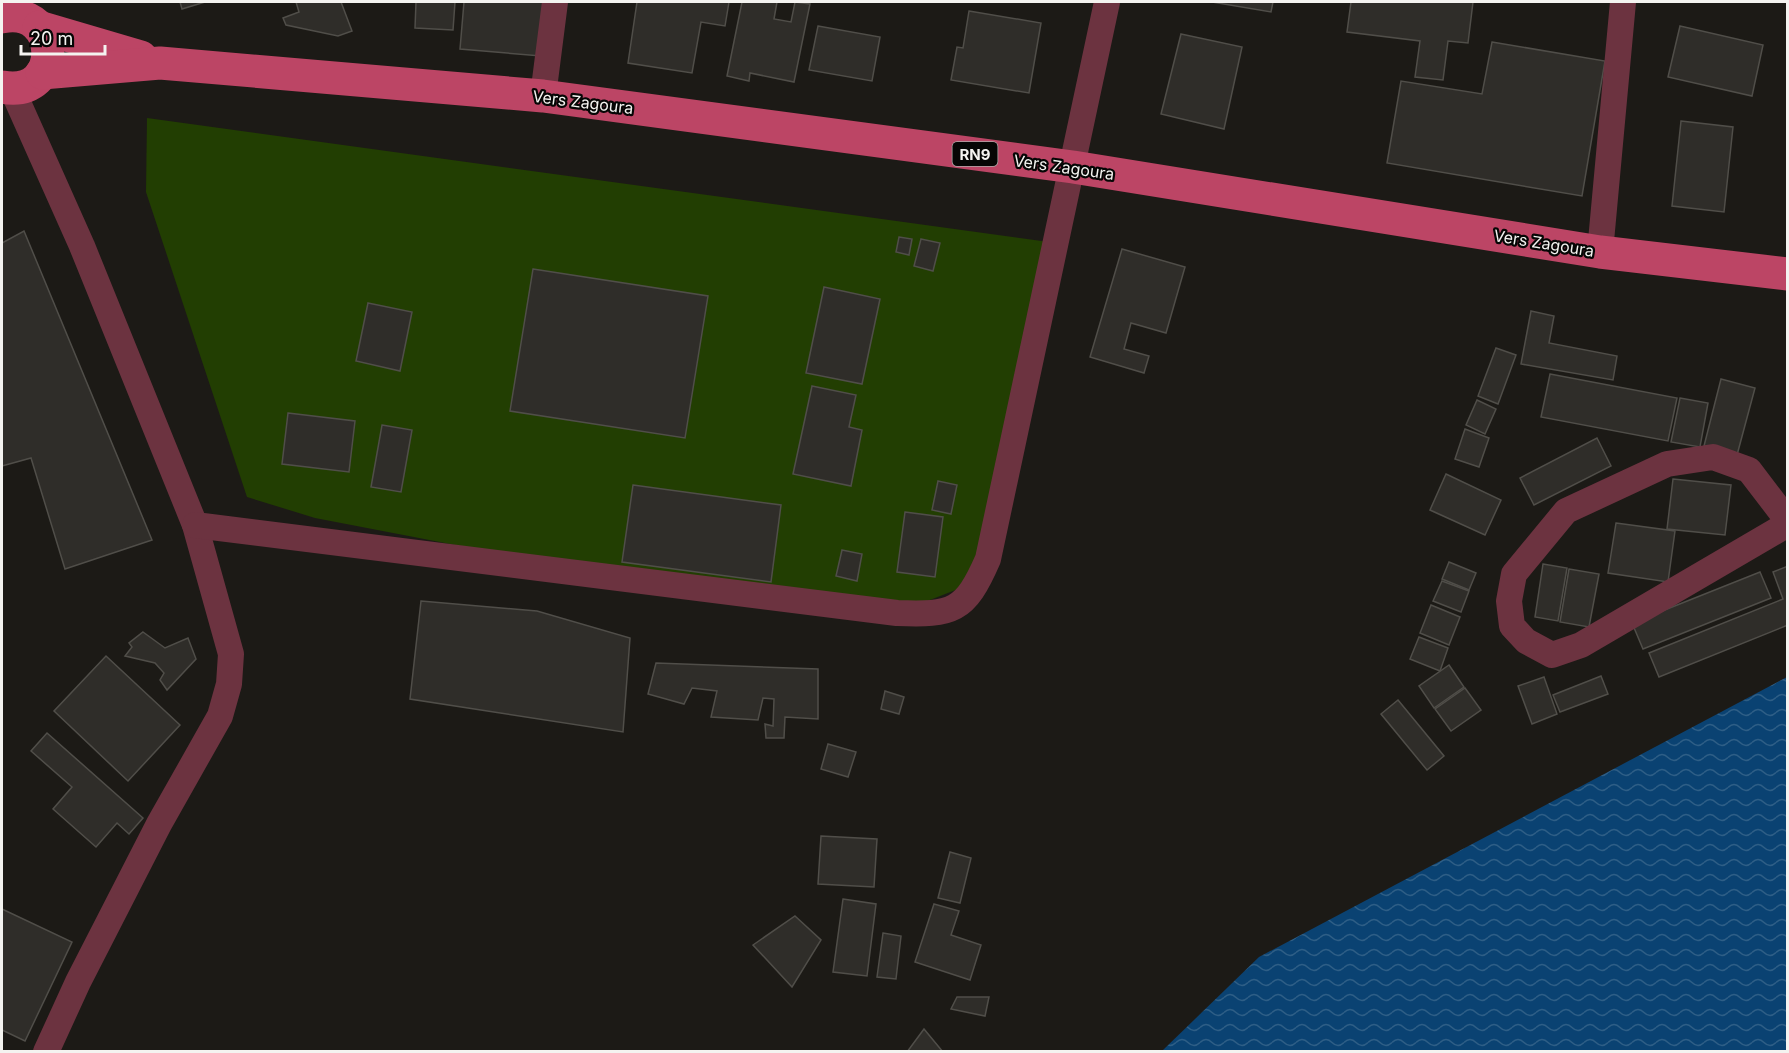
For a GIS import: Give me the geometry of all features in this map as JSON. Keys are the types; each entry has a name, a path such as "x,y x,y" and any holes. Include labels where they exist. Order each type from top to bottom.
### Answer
{"main road":[{"name":"Vers Zagoura","path":"17,15 160,63"},
{"name":"RN9","path":"7,88 34,82 42,73 48,50 17,15"},
{"name":"Vers Zagoura","path":"42,73 160,63 543,96 1073,167 1600,252 1788,274"}],"street":[{"path":"543,96 555,2"},
{"path":"195,525 897,613 932,614 957,606 975,590 988,559 1107,2"},
{"path":"1600,252 1623,2"},
{"path":"7,88 82,246 195,525 231,654 229,684 220,716 154,834 78,982 46,1052"},
{"path":"1713,457 1749,470 1788,523 1581,645 1552,655 1526,641 1512,627 1509,601 1514,574 1566,511 1667,464 1713,457"}],"green space":[{"path":"147,118 1049,242 976,582 912,607 611,575 315,518 247,497 146,192"}],"water":[{"path":"1787,677 1787,1051 1162,1051 1259,957"}],"building":[{"path":"180,2 205,2 182,9"},
{"path":"296,2 341,2 352,31 338,36 286,25 283,18 299,12"},
{"path":"416,2 455,2 453,30 415,28"},
{"path":"464,2 545,2 541,56 460,49"},
{"path":"637,2 729,2 725,26 701,22 692,73 628,63"},
{"path":"742,2 777,2 774,19 791,22 795,2 810,4 794,82 750,73 749,81 727,76"},
{"path":"1212,2 1273,2 1271,12"},
{"path":"1351,2 1473,2 1468,43 1448,41 1443,80 1415,77 1420,41 1347,32"},
{"path":"969,11 1041,23 1029,93 951,80 957,47 963,48"},
{"path":"818,26 880,37 872,81 809,70"},
{"path":"1680,26 1763,45 1752,96 1668,77"},
{"path":"1181,34 1242,47 1224,129 1161,114"},
{"path":"1492,42 1605,61 1582,196 1387,163 1401,81 1482,94"},
{"path":"1681,121 1733,127 1724,212 1672,206"},
{"path":"24,231 152,540 65,569 31,458 2,466 2,243"},
{"path":"899,237 912,239 909,255 896,252"},
{"path":"921,239 940,243 933,271 914,266"},
{"path":"1122,249 1185,267 1166,333 1131,323 1124,349 1149,356 1144,373 1090,357"},
{"path":"533,269 708,296 685,438 510,411"},
{"path":"824,287 880,299 862,384 806,373"},
{"path":"368,303 412,312 400,371 356,361"},
{"path":"1531,311 1554,316 1549,343 1617,356 1613,380 1521,364"},
{"path":"1496,348 1516,355 1498,404 1478,396"},
{"path":"1550,374 1677,398 1668,441 1541,417"},
{"path":"1721,379 1755,388 1737,455 1704,446"},
{"path":"812,386 856,395 849,427 862,430 851,486 793,474"},
{"path":"1680,398 1708,403 1700,447 1671,442"},
{"path":"1477,400 1496,409 1485,434 1466,425"},
{"path":"288,413 355,421 349,472 282,464"},
{"path":"382,425 412,430 401,492 371,487"},
{"path":"1465,429 1489,438 1479,467 1455,459"},
{"path":"1597,438 1611,466 1534,505 1520,478"},
{"path":"1446,474 1501,500 1485,535 1430,510"},
{"path":"1673,479 1731,485 1725,535 1667,529"},
{"path":"938,481 957,485 951,514 932,510"},
{"path":"633,485 781,505 771,582 622,562"},
{"path":"905,512 943,517 935,577 897,572"},
{"path":"1616,523 1675,531 1668,582 1608,573"},
{"path":"842,550 862,554 857,581 836,576"},
{"path":"1449,562 1476,573 1469,590 1442,579"},
{"path":"1543,564 1567,568 1558,621 1535,617"},
{"path":"1788,566 1788,625 1659,677 1649,653 1783,599 1773,572"},
{"path":"1569,569 1599,574 1589,627 1560,622"},
{"path":"1760,572 1771,598 1643,649 1632,623"},
{"path":"1442,581 1469,591 1461,612 1433,601"},
{"path":"421,601 537,611 630,638 623,732 410,699"},
{"path":"1431,605 1460,617 1449,645 1420,633"},
{"path":"143,632 165,648 188,638 196,659 167,690 160,680 164,673 155,663 125,656 132,647 129,643"},
{"path":"1419,637 1448,648 1440,671 1410,659"},
{"path":"106,656 180,725 128,781 54,711"},
{"path":"656,663 818,669 818,719 785,717 784,738 766,738 765,724 773,726 774,699 763,698 758,720 711,717 717,691 692,688 684,704 648,694"},
{"path":"1449,665 1464,687 1434,708 1419,686"},
{"path":"1601,676 1608,694 1560,712 1553,695"},
{"path":"1544,677 1557,714 1532,724 1518,686"},
{"path":"1465,688 1481,710 1451,731 1435,709"},
{"path":"885,691 904,697 899,714 881,709"},
{"path":"1398,700 1444,756 1427,770 1381,714"},
{"path":"47,733 143,818 129,834 117,823 96,847 53,809 72,787 31,751"},
{"path":"828,744 856,752 848,777 821,769"},
{"path":"821,836 877,839 874,887 818,884"},
{"path":"950,852 971,858 960,903 938,898"},
{"path":"843,899 876,904 867,976 833,972"},
{"path":"934,904 959,911 951,935 981,945 970,980 915,962"},
{"path":"2,909 72,942 25,1041 2,1030"},
{"path":"795,916 821,940 792,987 753,945"},
{"path":"883,933 901,936 896,979 877,977"},
{"path":"957,997 989,997 985,1016 951,1009"},
{"path":"924,1029 943,1052 907,1052"}]}
